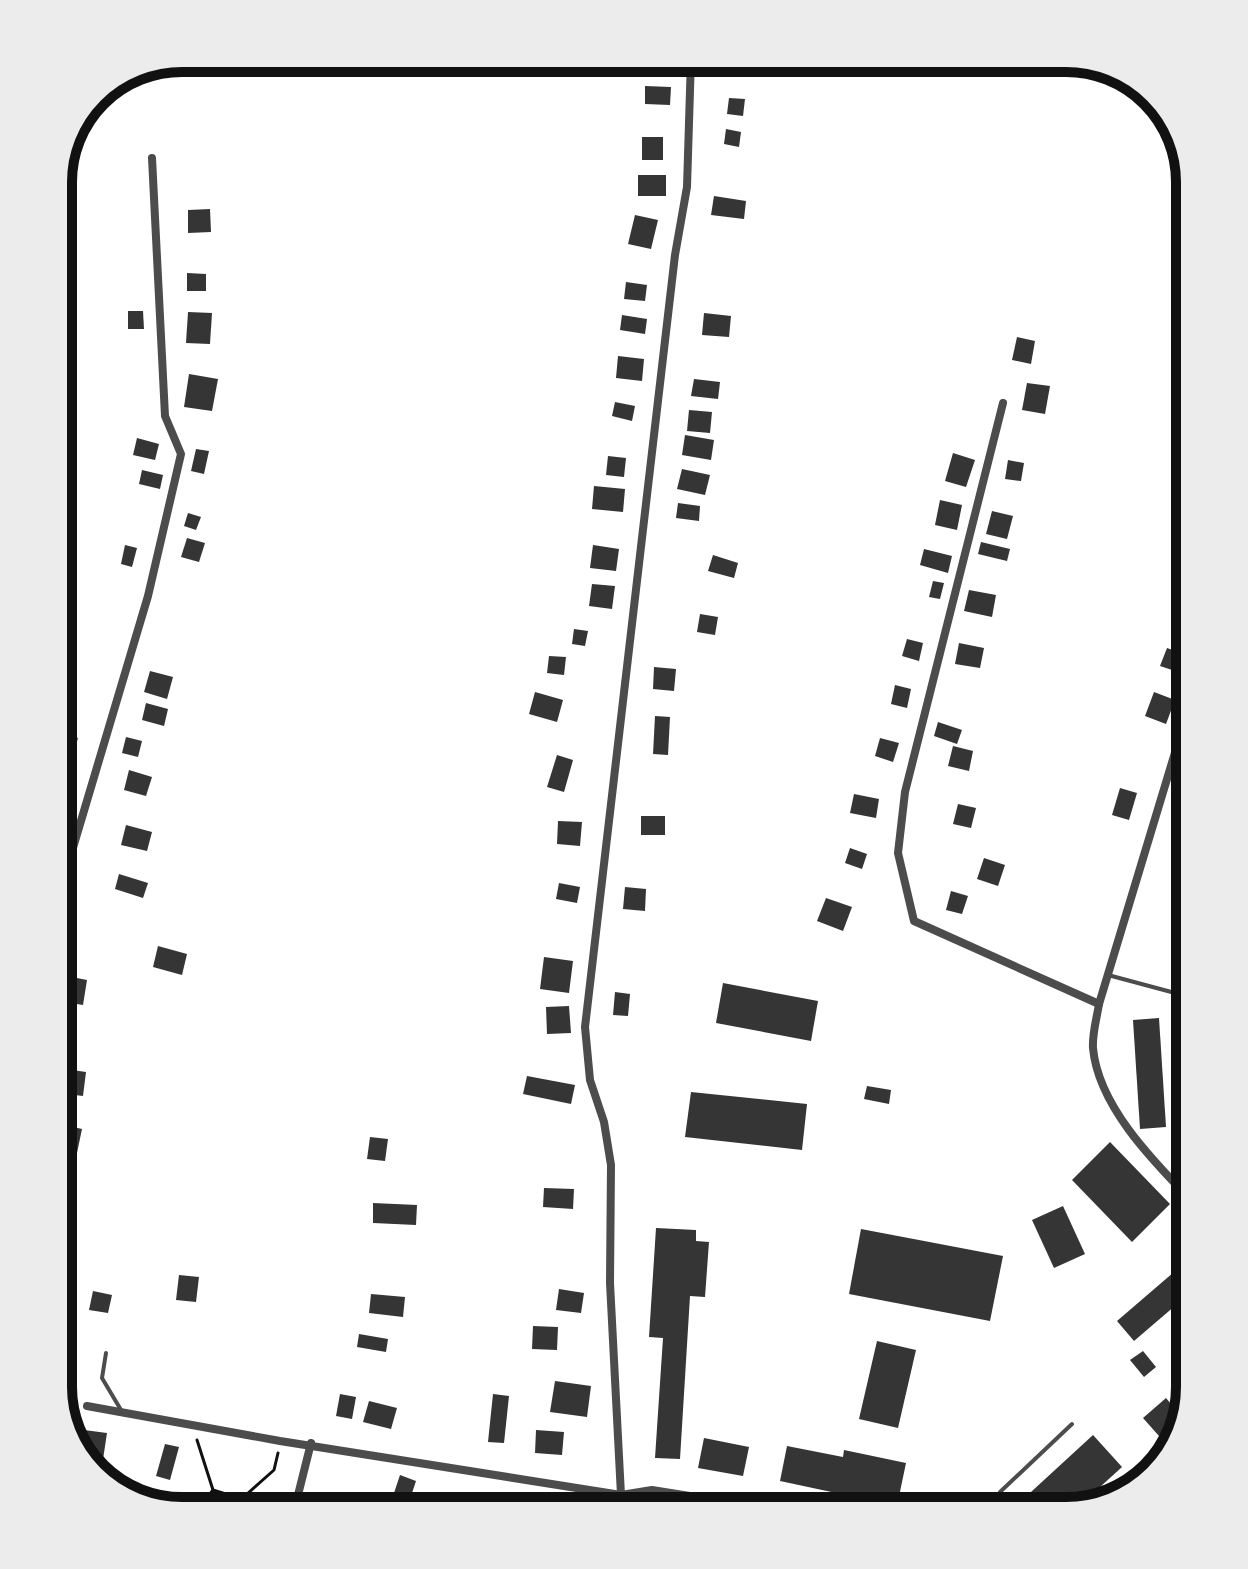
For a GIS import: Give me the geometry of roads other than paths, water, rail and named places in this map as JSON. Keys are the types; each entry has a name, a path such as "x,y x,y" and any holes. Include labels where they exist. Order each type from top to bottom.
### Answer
{"street":[{"path":"621,1495 610,1283 611,1165 604,1122 590,1080 585,1027 673,271 687,187 691,72"},
{"path":"72,851 148,596 181,454 165,416 152,158"},
{"path":"1003,403 905,792 898,853 914,921 1099,1004"},
{"path":"1176,749 1099,1004 1093,1047 1111,1102 1145,1153 1176,1185"},
{"path":"87,1406 280,1441 311,1443 621,1495 652,1490 696,1497"},
{"path":"298,1497 311,1443"}],"lane":[{"path":"1108,975 1176,993"},
{"path":"106,1353 102,1378 122,1412"},
{"path":"1001,1497 1000,1492 1072,1424"}]}
